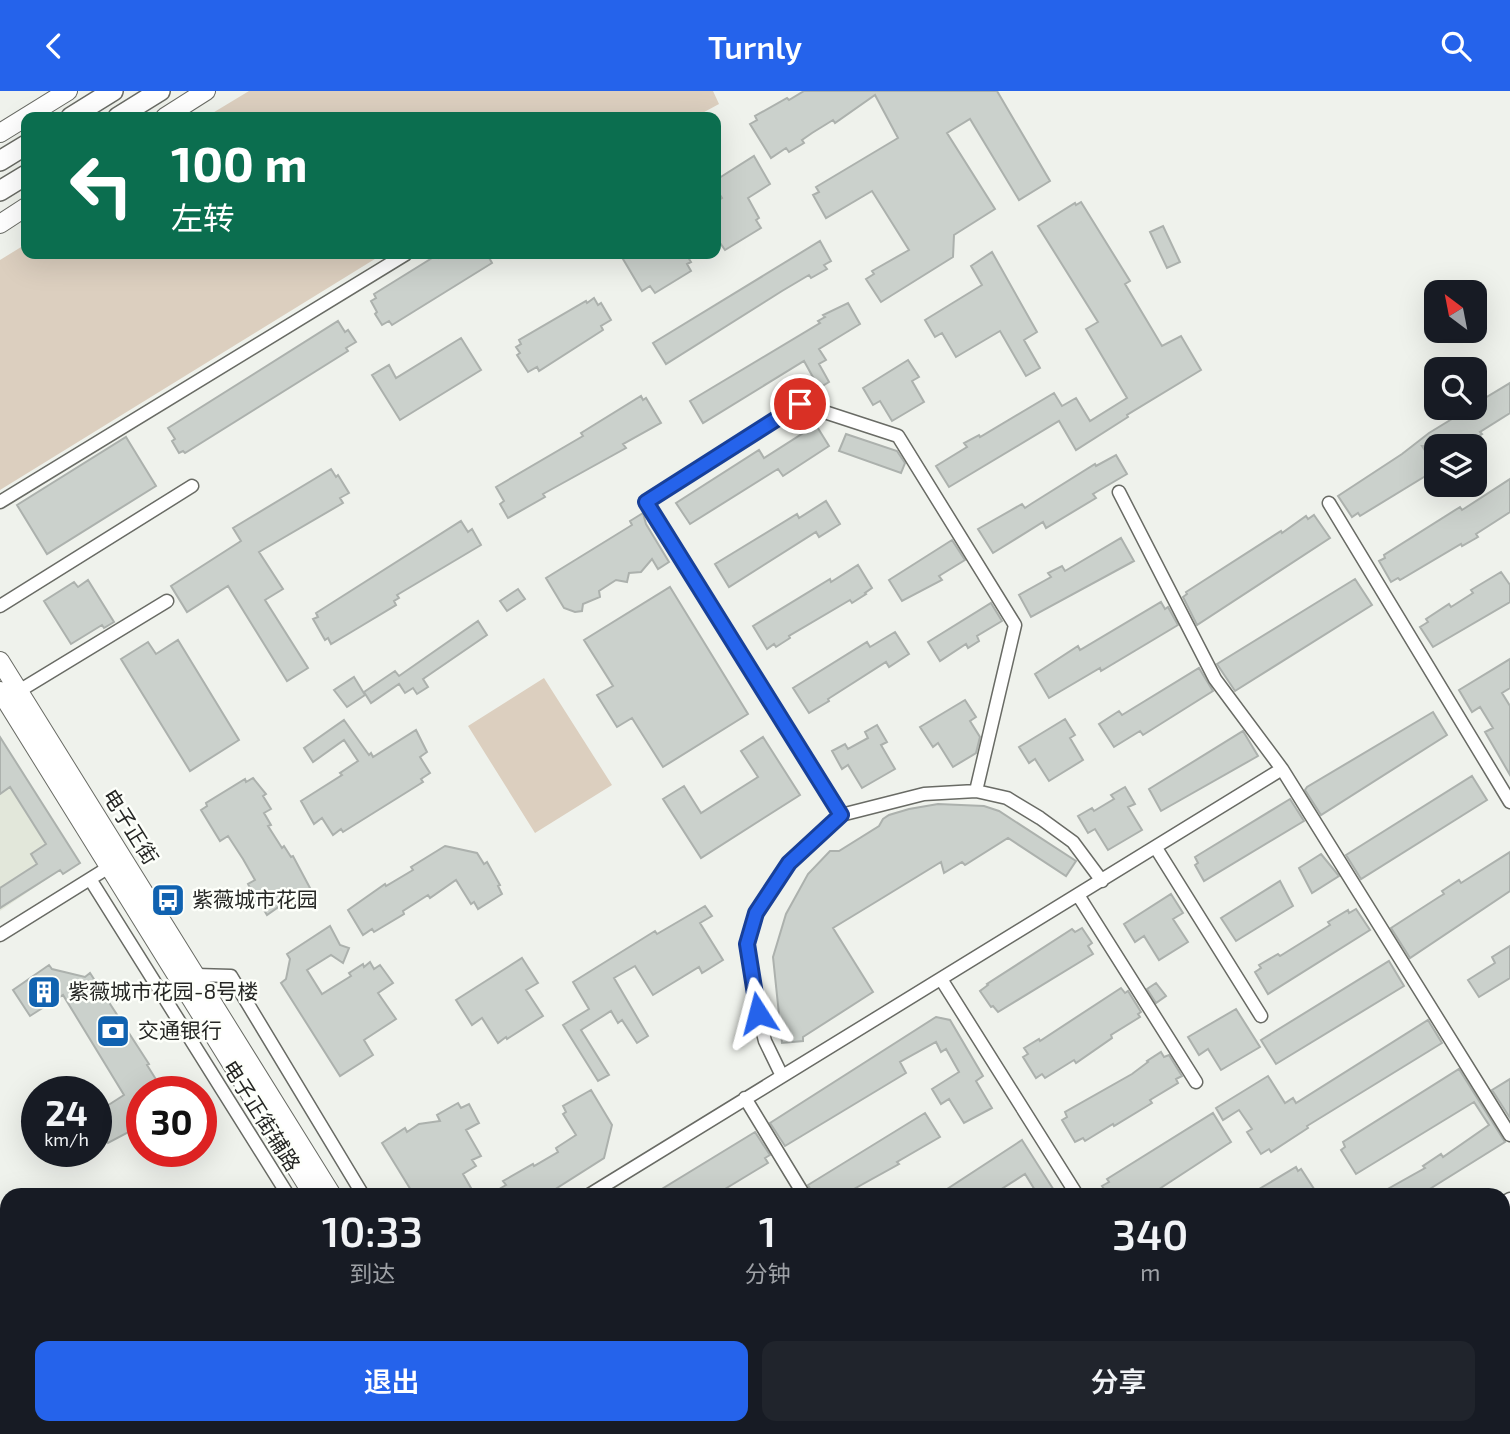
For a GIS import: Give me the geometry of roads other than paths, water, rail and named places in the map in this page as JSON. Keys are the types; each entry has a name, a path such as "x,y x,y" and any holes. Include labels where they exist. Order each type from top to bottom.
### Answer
{"main road":[{"path":"34,112 68,91"},
{"path":"79,112 113,91"},
{"path":"126,112 160,91"},
{"path":"173,112 206,91"},
{"path":"0,133 21,120"},
{"path":"0,161 21,148"},
{"path":"0,191 21,178"},
{"path":"0,223 21,210"},
{"name":"电子正街","path":"0,661 309,1188"},
{"name":"电子正街","path":"0,691 195,975 328,1188"}],"street":[{"path":"0,502 398,259"},
{"path":"841,815 646,502 800,404 898,436 1015,625 976,791"},
{"path":"0,606 192,486"},
{"path":"1119,492 1215,679 1282,769 1510,1135"},
{"path":"1329,503 1510,802"},
{"path":"19,691 167,601"},
{"path":"600,1188 1282,769"},
{"path":"782,1076 765,1041 747,944 756,913 789,863 841,815 924,794 976,791 1007,798 1073,842 1102,881"},
{"path":"1156,848 1261,1016"},
{"path":"0,935 116,862"},
{"name":"电子正街辅路","path":"90,879 284,1188"},
{"path":"1078,895 1196,1082"},
{"path":"195,975 231,977 359,1188"},
{"path":"941,979 1073,1188"},
{"path":"745,1098 799,1188"}],"place":[{"name":"紫薇城市花园","path":"168,900"},
{"name":"紫薇城市花园-8号楼","path":"44,992"},
{"name":"交通银行","path":"113,1031"}]}
